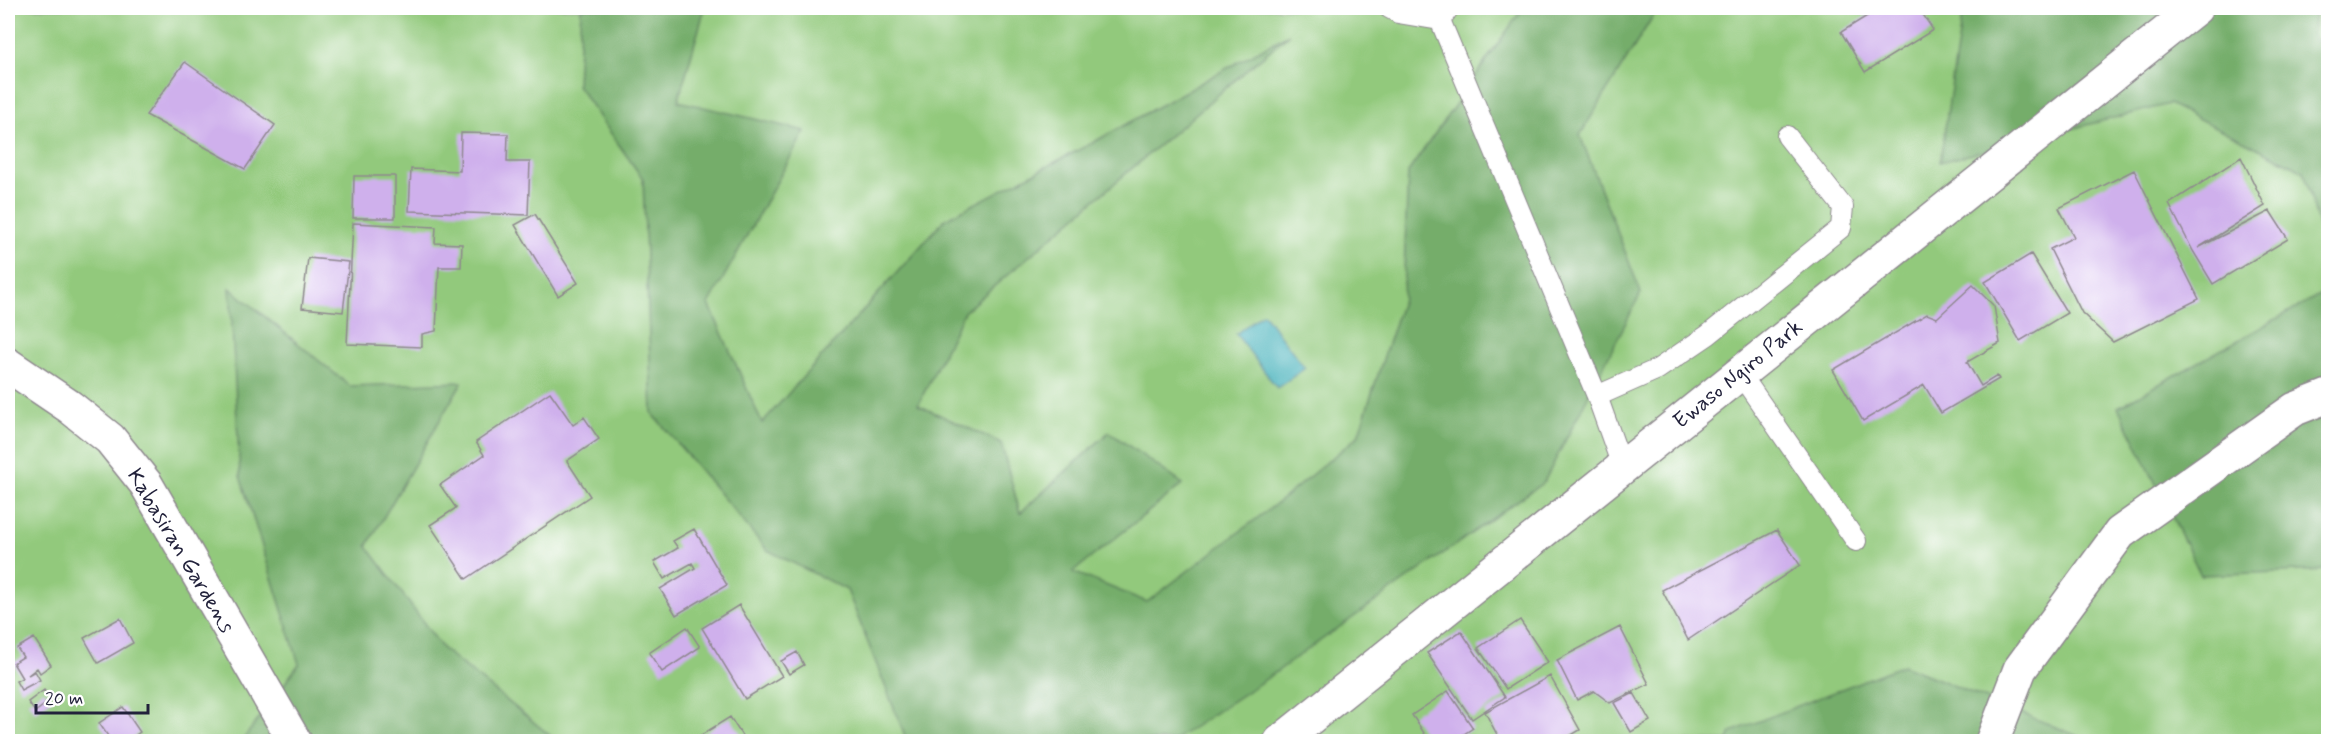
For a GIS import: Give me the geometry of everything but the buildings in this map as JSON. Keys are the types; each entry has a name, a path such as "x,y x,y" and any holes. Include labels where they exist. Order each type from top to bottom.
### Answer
{"street":[{"name":"Ewaso Ngiro Park","path":"1280,741 2196,8"},
{"name":"Kabasiran Gardens","path":"8,365 70,407 110,439 146,484 295,741"},
{"path":"1992,741 2020,669 2121,534 2295,409 2328,396"}],"lane":[{"path":"1389,8 1398,13 1444,14 1622,466"},
{"path":"1596,396 1658,369 1708,335 1841,228 1843,207 1787,136"},
{"path":"1739,372 1856,541"}],"green space":[{"path":"8,8 2328,8 2328,741 8,741"},
{"path":"581,8 705,8 678,101 805,131 709,304 762,423 945,219 1094,142 1289,34 964,312 918,405 1001,443 1020,513 1109,432 1183,484 1073,572 1147,602 1285,497 1358,436 1403,298 1408,172 1523,8 1658,8 1580,135 1641,293 1544,482 1272,675 1173,741 907,741 847,590 767,550 652,413 643,179 577,85"},
{"path":"1963,8 2315,8 2313,36 2328,56 2328,263 2304,171 2169,104 1940,162"},
{"path":"230,288 350,386 462,382 367,546 443,649 557,741 242,741 299,664 240,476"},
{"path":"2328,290 2328,570 2201,575 2118,407"},
{"path":"1903,665 2090,741 1727,742 1731,732"}],"water":[{"path":"1263,313 1305,368 1277,388 1236,334"}]}
